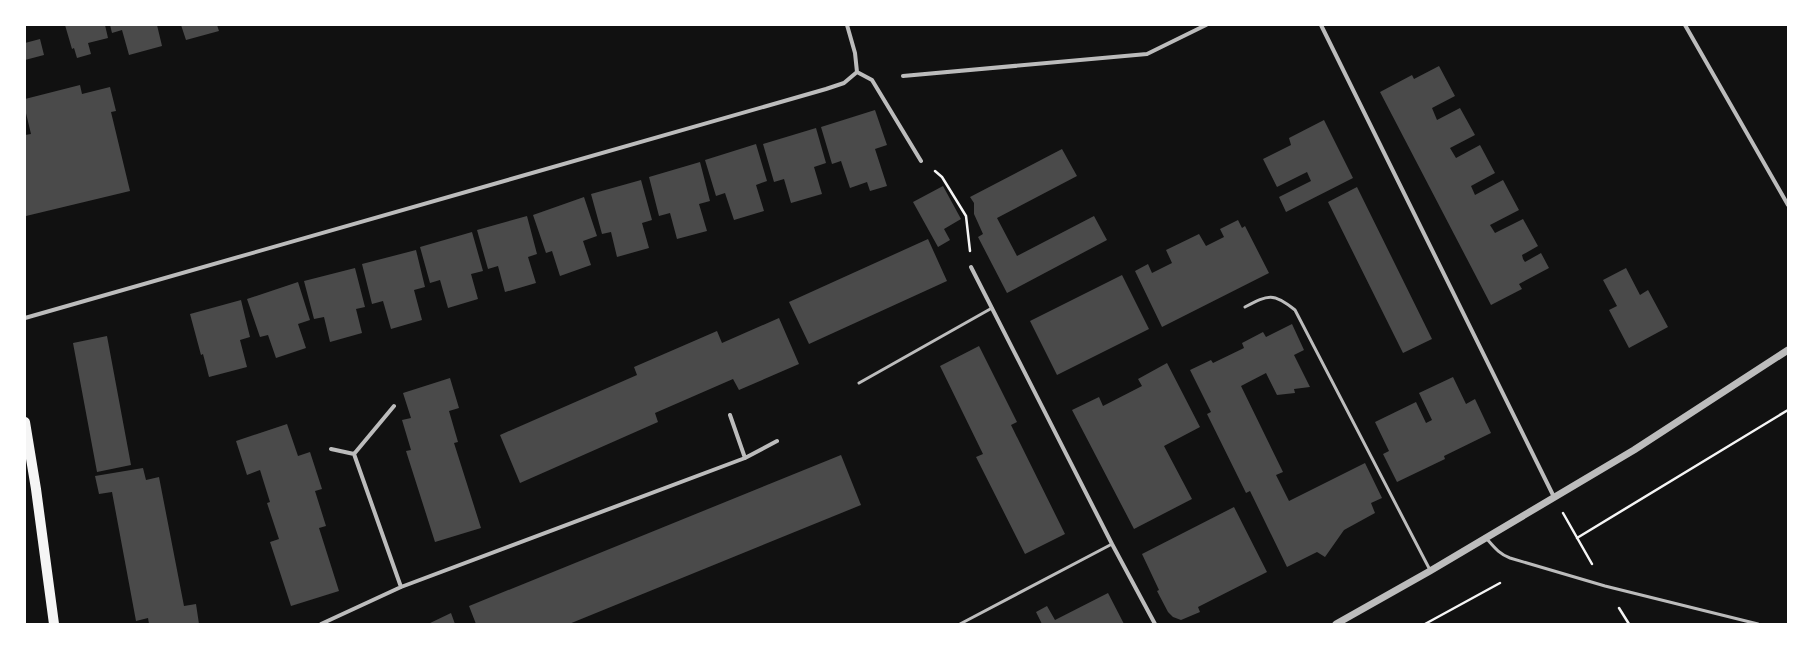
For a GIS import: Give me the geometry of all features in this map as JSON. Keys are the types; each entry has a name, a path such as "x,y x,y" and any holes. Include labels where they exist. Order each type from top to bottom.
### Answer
{"main road":[{"path":"25,422 36,489 54,624"}],"street":[{"path":"846,25 856,53 857,72"},
{"path":"903,76 1146,54 1206,25"},
{"path":"1322,25 1554,497"},
{"path":"1685,25 1788,205"},
{"path":"857,72 872,80 922,161"},
{"path":"25,318 826,89 844,83 857,72"},
{"path":"971,267 1112,544 1155,624"},
{"path":"1336,624 1430,571 1634,450 1788,350"},
{"path":"354,454 394,406"},
{"path":"730,415 745,458"},
{"path":"321,624 401,587 745,458 777,441"},
{"path":"331,449 354,454"},
{"path":"354,454 401,587"}],"lane":[{"path":"1245,307 1265,297 1282,299 1294,310 1430,571"},
{"path":"858,383 992,308"},
{"path":"1486,538 1502,556 1605,586 1758,624"},
{"path":"960,624 1112,544"}],"path":[{"path":"922,161 942,177 966,216 971,267"},
{"path":"1577,538 1788,410"},
{"path":"1564,515 1605,586"},
{"path":"1425,624 1500,583"}],"building":[{"path":"65,25 105,25 108,38 88,43 91,54 77,58 74,48 72,49"},
{"path":"110,25 157,25 162,46 129,55 122,30 112,33"},
{"path":"181,25 217,25 219,31 186,40"},
{"path":"40,39 44,55 25,60 25,43"},
{"path":"1439,66 1455,96 1432,108 1437,120 1460,108 1475,135 1450,148 1456,158 1480,145 1495,173 1471,186 1475,195 1503,180 1519,210 1490,225 1495,233 1523,219 1538,246 1522,255 1523,259 1525,262 1541,253 1549,268 1519,284 1522,289 1491,305 1380,92 1412,75 1414,79"},
{"path":"80,85 82,94 110,87 116,111 111,112 130,191 26,216 25,135 31,134 25,109 25,99"},
{"path":"875,110 887,145 875,149 887,186 870,191 867,182 850,188 841,161 832,164 821,127"},
{"path":"1324,120 1353,178 1286,212 1279,197 1311,181 1307,172 1277,187 1263,159 1291,145 1289,138"},
{"path":"816,128 826,163 814,167 822,194 791,203 784,179 774,182 763,144"},
{"path":"756,144 767,181 756,185 764,211 734,220 725,193 716,196 705,160"},
{"path":"1062,149 1077,176 997,218 1017,256 1094,216 1107,240 1007,293 978,237 983,234 974,214 974,203 970,197"},
{"path":"700,162 710,201 699,204 707,231 677,239 670,213 659,216 649,177"},
{"path":"641,180 652,220 642,223 649,248 617,257 611,232 602,234 591,194"},
{"path":"943,186 961,219 944,229 950,240 938,247 913,202"},
{"path":"1357,187 1432,339 1403,353 1328,202"},
{"path":"584,197 597,236 583,241 591,265 560,276 552,251 546,253 533,215"},
{"path":"527,216 537,254 528,257 536,283 505,292 498,266 488,269 477,230"},
{"path":"1238,220 1242,228 1245,226 1269,273 1162,327 1135,271 1148,264 1152,273 1172,263 1166,250 1199,234 1206,246 1224,237 1220,229"},
{"path":"472,232 483,271 471,274 478,299 448,308 440,280 430,283 420,247"},
{"path":"928,239 947,281 809,344 789,302"},
{"path":"416,250 425,287 414,290 422,320 391,329 383,301 372,304 362,264"},
{"path":"355,268 365,307 356,309 362,333 330,342 324,317 314,319 304,281"},
{"path":"1626,268 1640,295 1648,290 1668,327 1629,348 1609,310 1617,306 1603,280"},
{"path":"1122,275 1149,329 1057,375 1030,321"},
{"path":"298,282 310,320 298,324 306,348 276,358 268,335 260,337 247,299"},
{"path":"241,300 250,337 240,340 247,367 209,377 203,354 201,355 190,314"},
{"path":"779,318 799,364 739,390 733,379 655,413 658,422 520,483 500,435 637,375 634,367 717,331 722,343"},
{"path":"1292,324 1304,350 1294,355 1310,387 1294,389 1295,393 1277,395 1266,373 1241,386 1283,472 1276,475 1289,501 1365,463 1382,498 1371,503 1375,513 1344,530 1325,557 1317,552 1287,567 1250,491 1246,493 1207,414 1211,412 1190,370 1211,360 1213,363 1244,348 1242,343 1263,332 1266,337"},
{"path":"107,336 131,465 97,472 73,343"},
{"path":"979,346 1017,422 1011,425 1065,534 1025,554 976,457 983,454 940,366"},
{"path":"1167,363 1200,427 1164,446 1192,499 1134,529 1072,410 1099,397 1103,406 1142,386 1138,379"},
{"path":"1453,377 1466,404 1475,399 1491,433 1444,456 1445,459 1397,482 1383,454 1389,451 1375,422 1416,402 1426,423 1432,420 1419,393"},
{"path":"450,378 459,408 449,411 458,442 454,443 481,528 435,542 406,451 411,450 402,420 411,418 403,393"},
{"path":"287,424 298,456 310,452 322,489 315,491 326,526 319,528 339,591 291,606 270,542 279,539 267,503 270,502 260,470 247,475 236,441"},
{"path":"841,455 861,505 569,624 476,624 469,606"},
{"path":"143,468 146,480 159,477 184,606 196,604 199,624 149,624 148,618 136,621 112,492 99,494 95,476"},
{"path":"1234,507 1267,572 1198,607 1200,612 1181,620 1173,617 1168,612 1157,591 1159,590 1142,554"},
{"path":"1108,593 1124,624 1042,624 1036,612 1047,606 1055,620"},
{"path":"451,613 455,624 428,624"}]}
